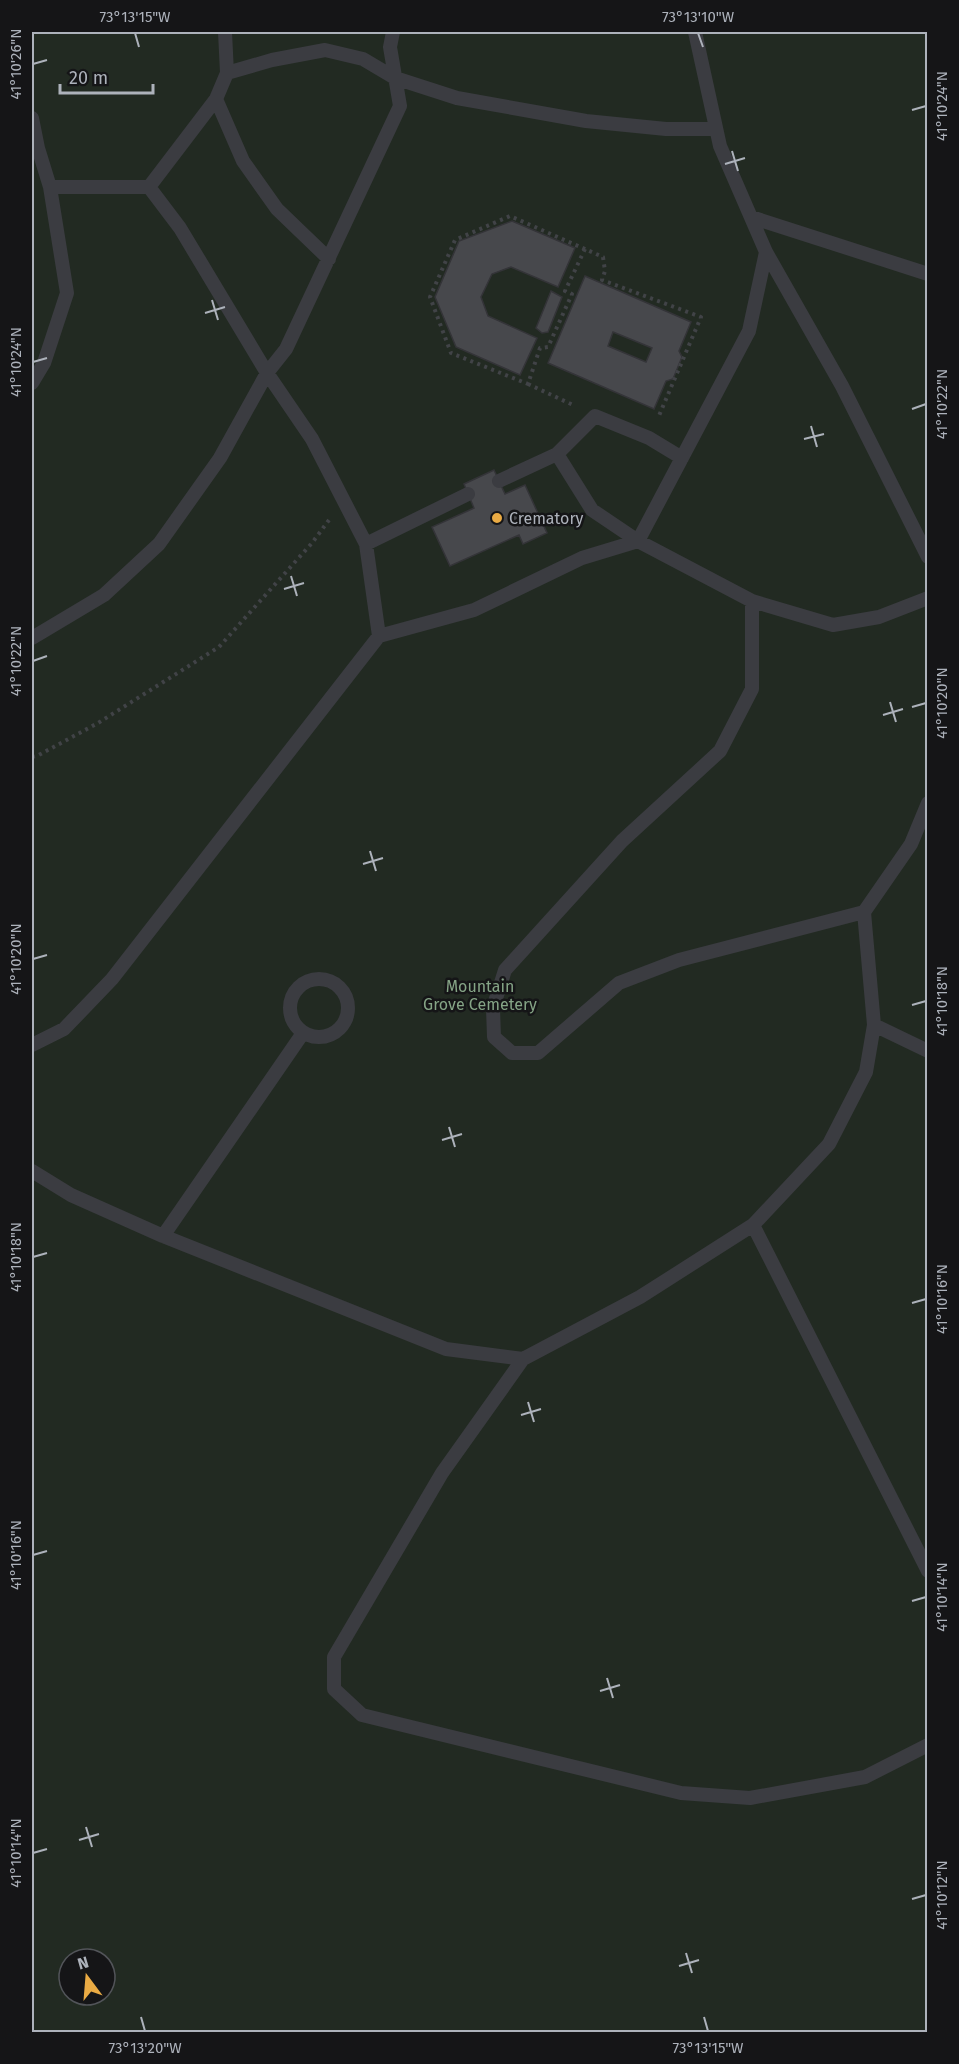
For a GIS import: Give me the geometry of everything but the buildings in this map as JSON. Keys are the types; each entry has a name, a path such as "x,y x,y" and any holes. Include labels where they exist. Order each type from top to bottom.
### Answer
{"lane":[{"path":"149,187 216,99 227,74 225,32"},
{"path":"32,638 104,595 159,544 220,458 267,373 286,349 400,106 390,47 393,32"},
{"path":"695,32 720,146 766,252 842,386 927,557"},
{"path":"227,74 272,60 325,50 363,59 395,78 457,98 586,121 666,129 716,129"},
{"path":"216,99 243,161 277,209 329,259"},
{"path":"32,118 35,146 50,187 67,293 44,363 32,383"},
{"path":"50,187 149,187"},
{"path":"149,187 180,228 267,373 312,439 344,501 366,544 379,636"},
{"path":"751,217 927,274"},
{"path":"32,1045 64,1029 112,979 379,636 474,610 582,558 638,541 749,331 766,252"},
{"path":"499,481 558,454 595,416 649,438 682,458"},
{"path":"558,454 592,510 638,541 752,601 833,625 879,617 927,598"},
{"path":"366,544 468,494"},
{"path":"752,601 752,689 720,751 622,841 505,970 493,1008 494,1037 512,1053 538,1053 619,983 679,960 864,912"},
{"path":"927,803 911,844 864,912 874,1025 866,1072 829,1144 753,1225 640,1297 523,1359 442,1473 334,1656 334,1689 362,1716 681,1793 750,1798 865,1777 927,1745"},
{"path":"322,978 332,981 346,995 348,1013 345,1022 339,1030 322,1038 303,1033 296,1027 289,1008 296,989 313,979 322,978"},
{"path":"874,1025 927,1051"},
{"path":"162,1236 303,1033"},
{"path":"32,1171 71,1195 162,1236 446,1349 523,1359"},
{"path":"753,1225 927,1571"}],"path":[{"path":"595,416 528,384 451,353 430,297 455,240 510,216 603,257 605,271 602,280 701,317 649,438"},
{"path":"528,384 540,348 548,347 572,294 565,291 585,249"},
{"path":"32,757 98,723 219,647 312,543 344,501"}],"green space":[{"name":"Mountain Grove Cemetery","path":"32,32 927,32 927,2032 32,2032"}],"place":[{"name":"Crematory","path":"497,518"}]}
